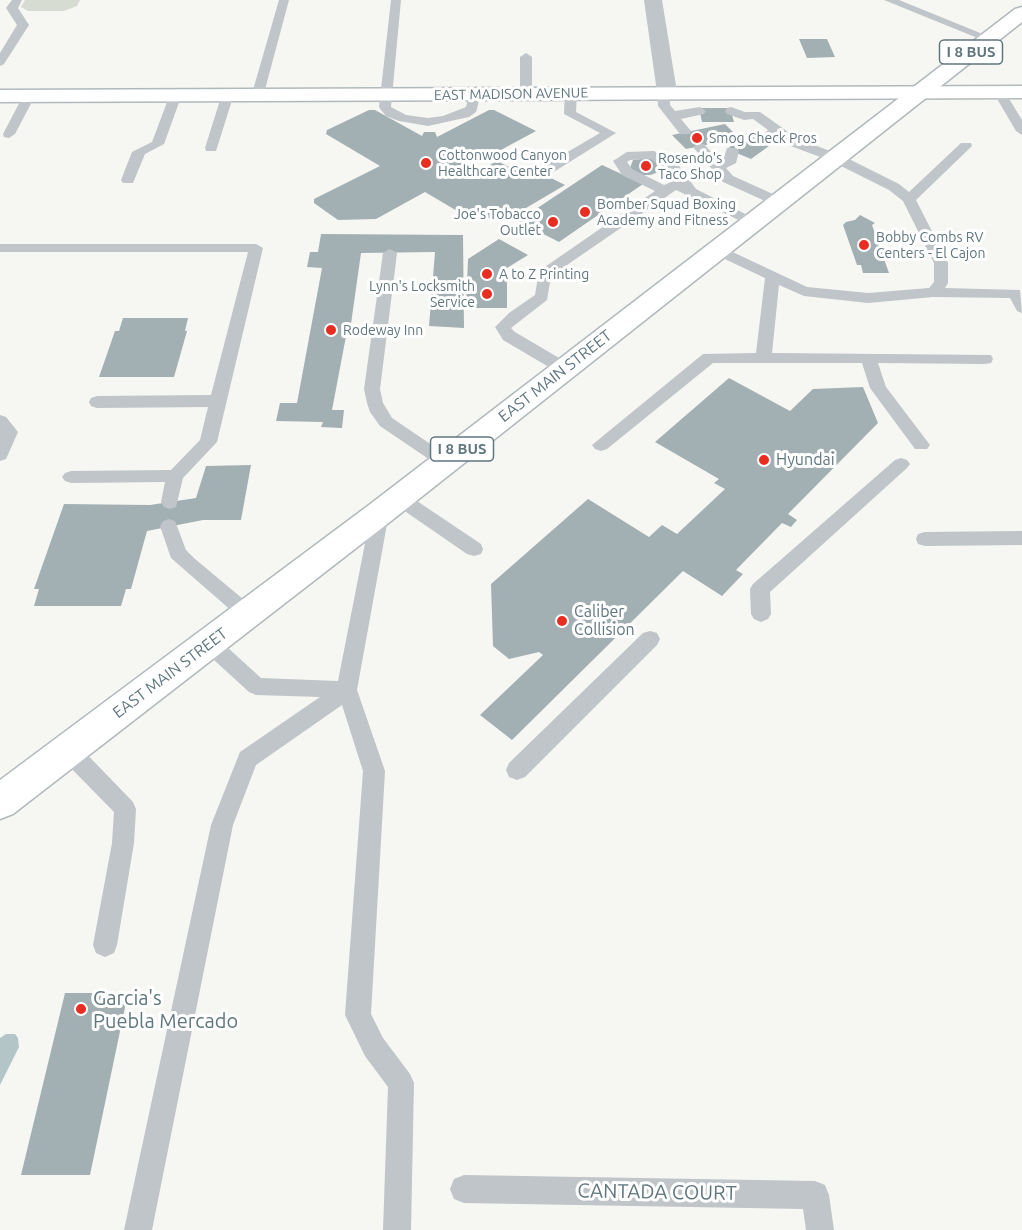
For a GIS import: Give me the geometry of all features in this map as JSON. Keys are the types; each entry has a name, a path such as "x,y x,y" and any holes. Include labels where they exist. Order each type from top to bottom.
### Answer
{"main road":[{"name":"EAST MAIN STREET","path":"0,802 390,505 1022,13"},
{"name":"EAST MADISON AVENUE","path":"0,96 257,97 665,92 1022,92"}],"street":[{"path":"654,0 665,92"}],"lane":[{"path":"0,62 23,25 12,8 17,0"},
{"path":"257,97 284,0"},
{"path":"385,95 396,0"},
{"path":"890,0 988,39"},
{"path":"526,57 526,94"},
{"path":"665,92 664,106 685,131"},
{"path":"755,92 757,107 741,115 770,138"},
{"path":"999,92 1022,131"},
{"path":"547,170 610,133 570,114 571,93"},
{"path":"9,134 29,96"},
{"path":"128,180 140,152 158,144 175,97"},
{"path":"211,148 227,97"},
{"path":"671,115 696,115"},
{"path":"750,138 770,138 793,142 836,158 894,187 909,199 941,263 941,283 933,292"},
{"path":"909,199 966,146"},
{"path":"699,147 726,160 748,157"},
{"path":"665,190 627,172 622,168 620,161 634,155 654,155 674,169 692,192"},
{"path":"726,160 728,178 779,202"},
{"path":"565,369 509,336 504,327 514,316 542,297 544,274 675,184 754,222"},
{"path":"0,248 256,248 208,442 175,476 170,502"},
{"path":"717,250 804,291 868,298 933,292 1015,293 1022,308"},
{"path":"390,253 372,389 375,403 378,412 387,422 445,462"},
{"path":"763,358 773,276"},
{"path":"601,445 709,358 985,359"},
{"path":"868,358 878,388 921,445"},
{"path":"97,402 218,401"},
{"path":"0,421 10,432 0,455"},
{"path":"761,614 760,589 901,464"},
{"path":"71,477 175,476"},
{"path":"397,1230 401,1083 374,1047 358,1014 374,771 347,690 390,505 474,549"},
{"path":"169,526 178,553 248,614"},
{"path":"925,539 1022,538"},
{"path":"517,770 650,639"},
{"path":"209,643 256,686 347,690"},
{"path":"138,1230 222,825 248,759 347,690"},
{"path":"69,750 125,809 123,843 105,945"},
{"name":"CANTADA COURT","path":"464,1189 815,1195 820,1230"}],"shaded area":[{"path":"25,0 80,0 77,6 64,11 28,11 21,7"},
{"path":"6,1034 15,1034 19,1047 0,1085 0,1038"}],"building":[{"path":"799,39 827,39 835,57 807,58"},
{"path":"699,108 730,108 734,122 702,122"},
{"name":"Cottonwood Canyon Healthcare Center","path":"369,110 375,110 422,136 424,132 435,132 437,137 489,110 494,110 536,131 473,165 481,170 497,161 519,172 529,167 565,185 509,218 469,218 425,192 376,219 338,220 314,203 314,199 380,166 326,134 327,130"},
{"name":"Smog Check Pros","path":"725,124 739,138 686,149 672,135"},
{"path":"746,136 769,146 751,159 727,149"},
{"name":"Rosendo's Taco Shop","path":"649,158 661,164 659,172 640,175 630,168 633,160"},
{"path":"602,165 643,184 559,242 518,221"},
{"name":"Bobby Combs RV Centers - El Cajon","path":"860,215 875,223 872,225 889,273 863,273 861,265 857,265 843,225"},
{"name":"Rodeway Inn","path":"321,234 463,235 464,328 429,326 435,252 361,253 350,331 347,331 332,410 344,410 342,428 321,427 323,422 276,421 280,403 297,403 322,268 307,267 310,252 318,252"},
{"path":"499,239 528,255 507,268 507,308 466,308 468,259"},
{"path":"123,318 188,318 185,331 187,331 174,377 99,377 115,331 119,331"},
{"path":"729,378 790,411 813,389 863,387 878,423 788,514 797,520 791,527 782,523 736,570 743,574 722,596 683,571 512,740 480,715 543,655 539,652 509,659 493,646 491,584 588,499 649,537 662,525 677,534 725,489 714,483 719,479 655,442"},
{"path":"251,465 241,520 203,520 147,531 131,589 126,589 121,606 34,606 39,589 34,589 64,504 150,505 196,498 206,466"},
{"path":"65,993 128,993 90,1175 21,1175"}],"place":[{"name":"Smog Check Pros","path":"697,138"},
{"name":"Cottonwood Canyon Healthcare Center","path":"426,163"},
{"name":"Rosendo's Taco Shop","path":"646,166"},
{"name":"Bomber Squad Boxing Academy and Fitness","path":"585,212"},
{"name":"Joe's Tobacco Outlet","path":"553,222"},
{"name":"Bobby Combs RV Centers - El Cajon","path":"864,245"},
{"name":"A to Z Printing","path":"487,274"},
{"name":"Lynn's Locksmith Service","path":"487,294"},
{"name":"Rodeway Inn","path":"331,330"},
{"name":"Hyundai","path":"764,460"},
{"name":"Caliber Collision","path":"562,621"},
{"name":"Garcia's Puebla Mercado","path":"81,1009"}]}
